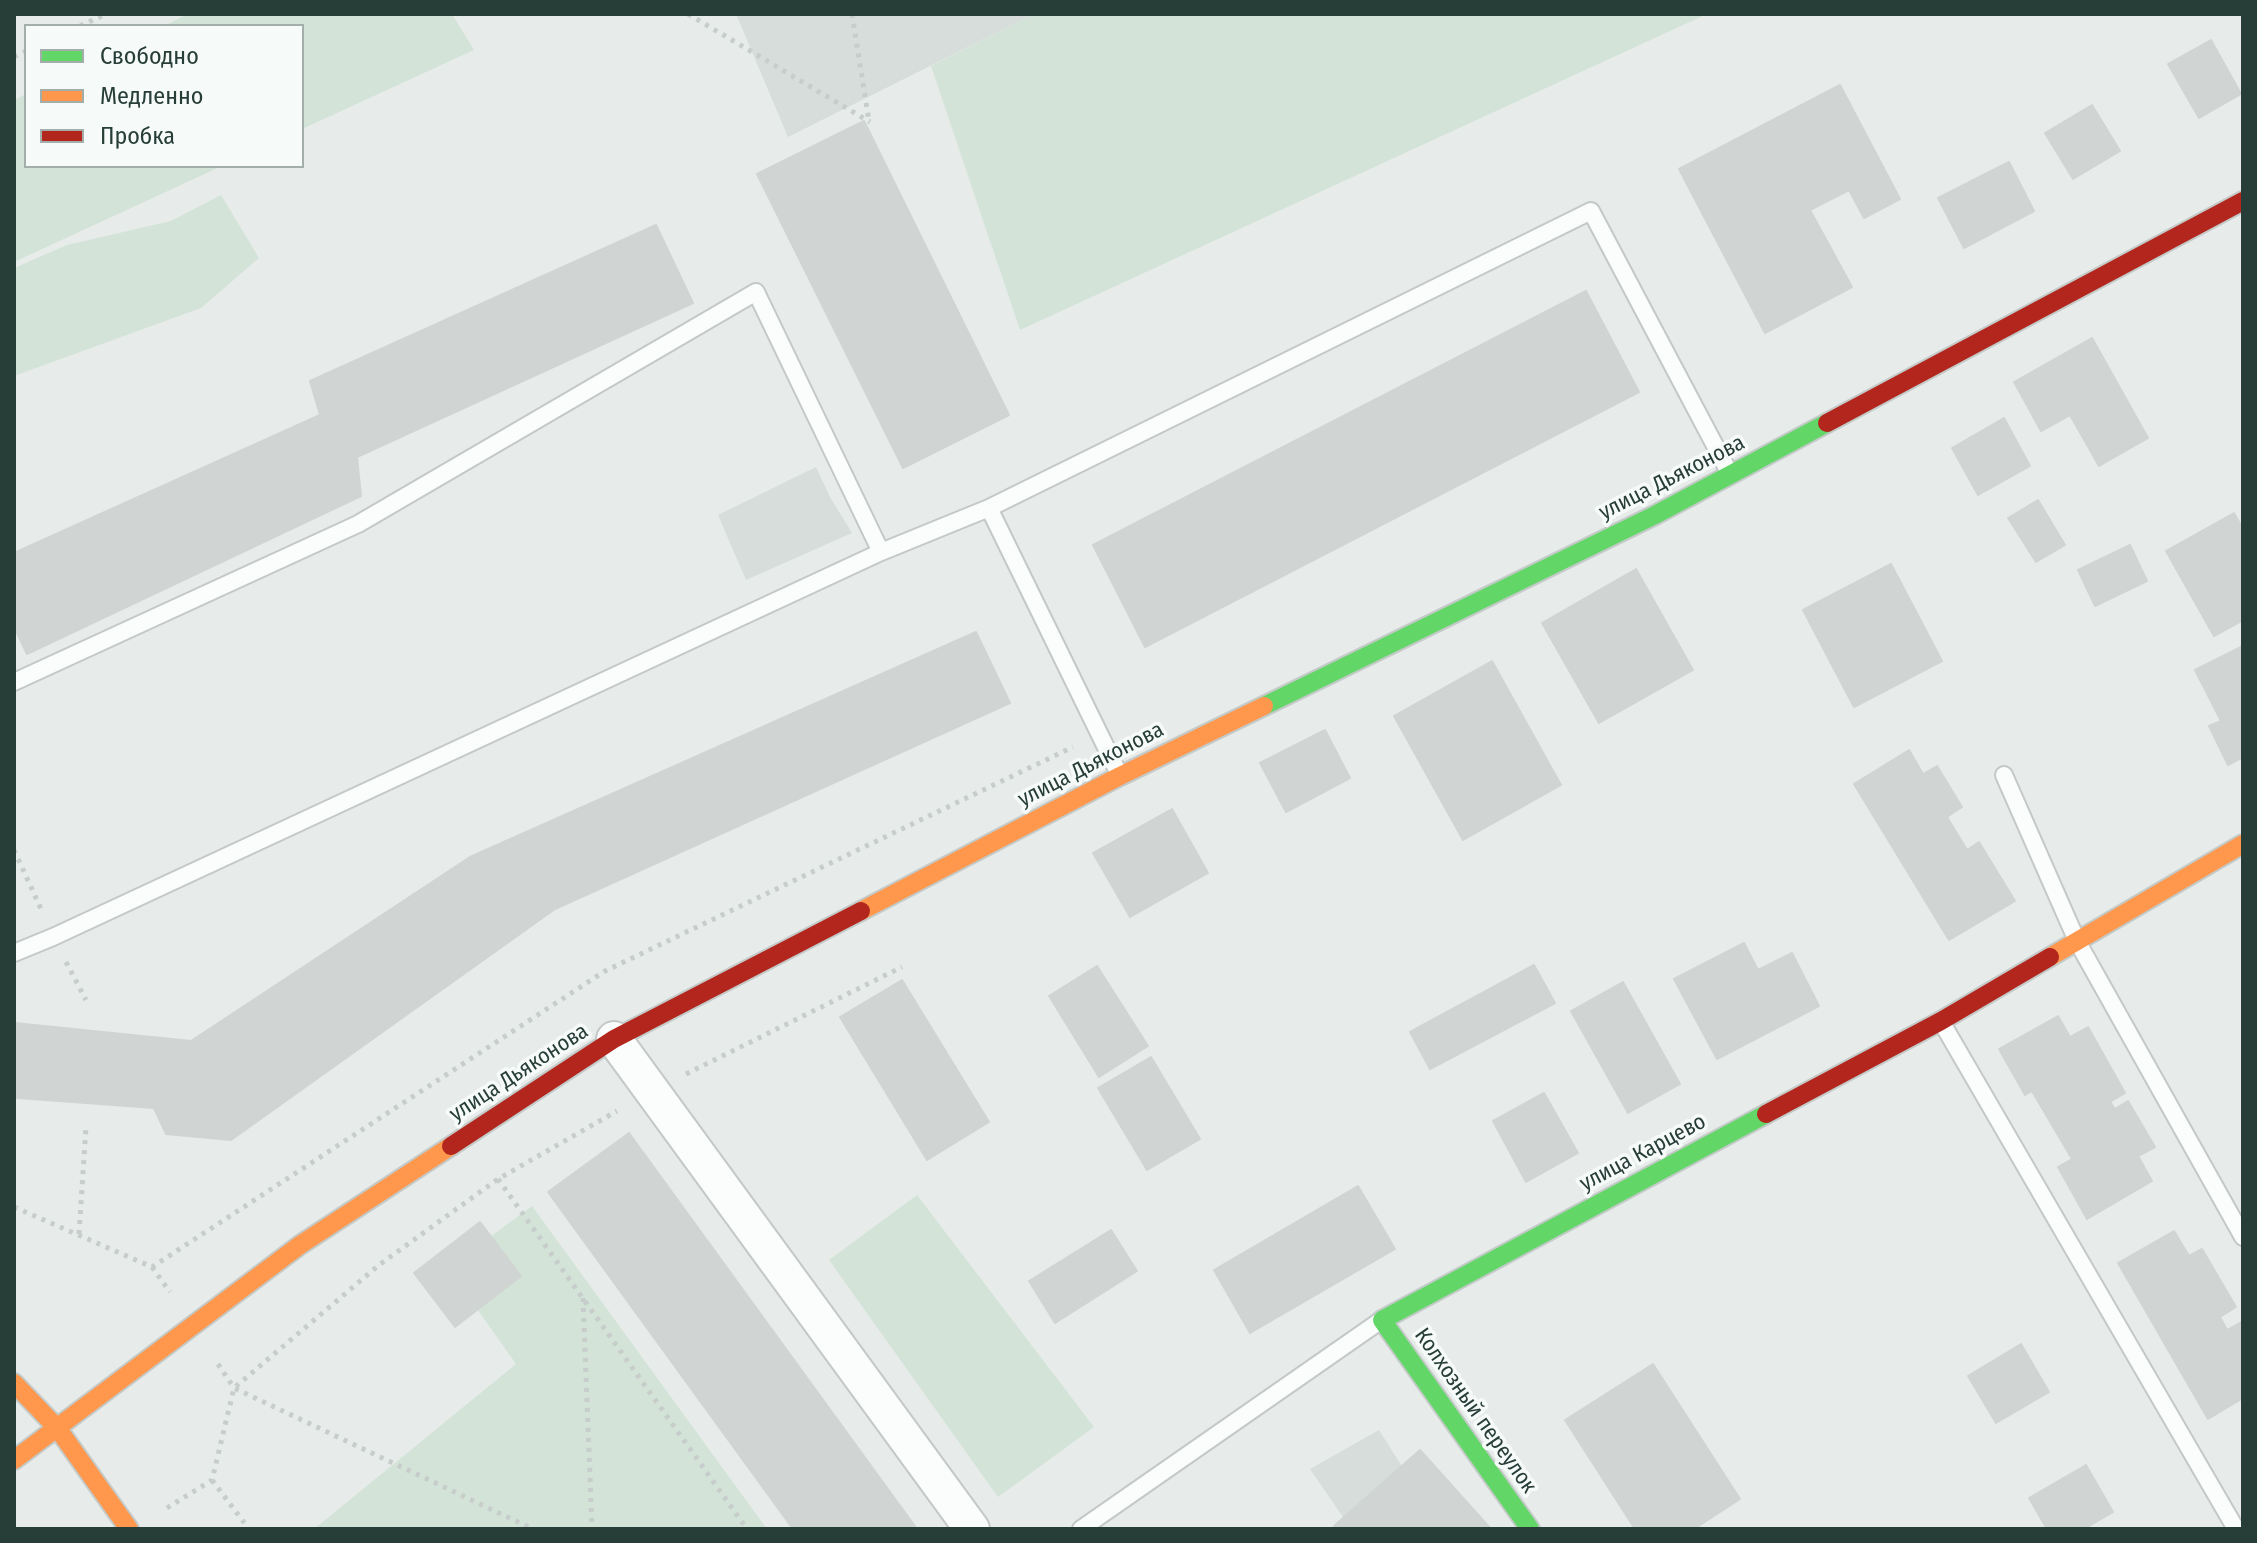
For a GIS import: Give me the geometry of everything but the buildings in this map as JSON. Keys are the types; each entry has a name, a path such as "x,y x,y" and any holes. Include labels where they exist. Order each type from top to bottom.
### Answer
{"main road":[{"name":"улица Дьяконова","path":"14,1460 300,1245 614,1039 1120,776 1655,515 2243,201"},
{"name":"улица Карцево","path":"1382,1320 1941,1021 2243,844"},
{"name":"Колхозный переулок","path":"1382,1320 1530,1529"},
{"path":"14,1383 58,1429 129,1529"}],"street":[{"path":"614,1039 972,1529"}],"lane":[{"path":"14,953 881,552 989,508 1591,211 1731,475"},
{"path":"14,682 358,524 756,292 881,552"},
{"path":"989,508 1120,776"},
{"path":"2004,775 2077,941 2243,1237"},
{"path":"1941,1021 2236,1529"},
{"name":"улица Карцево","path":"1081,1529 1382,1320"}],"path":[{"path":"84,24 106,14"},
{"path":"688,14 870,122 852,14"},
{"path":"158,1513 212,1480 234,1388 379,1265 498,1179 650,1092 902,967"},
{"path":"79,1234 86,1127"},
{"path":"498,1179 747,1529"},
{"path":"583,1297 592,1529"},
{"path":"234,1388 533,1529"},
{"path":"212,1480 249,1529"}],"shaded area":[{"path":"736,14 1034,14 788,137"},
{"path":"816,467 852,533 746,580 718,515"},
{"path":"1379,1430 1410,1479 1345,1520 1310,1469"}],"green space":[{"path":"188,14 452,14 474,50 304,128 304,24 168,24"},
{"path":"1034,14 1707,14 1020,330 931,66"},
{"path":"24,95 24,168 218,168 14,262 14,100"},
{"path":"221,195 259,258 201,308 14,376 14,268 67,245 171,221"},
{"path":"917,1195 1094,1427 998,1497 829,1260"},
{"path":"532,1206 767,1529 314,1529 516,1364 448,1268"}],"traffic: fast":[{"path":"1264,706 1655,515 1827,423"},
{"path":"1530,1529 1382,1320 1766,1114"}],"traffic: slow":[{"path":"861,911 1120,776 1264,706"},
{"path":"2050,957 2243,844"},
{"path":"14,1460 300,1245 451,1146"},
{"path":"14,1383 58,1429 129,1529"}],"traffic: jam":[{"path":"1827,423 2243,201"},
{"path":"451,1146 614,1039 861,911"},
{"path":"1766,1114 1941,1021 2050,957"}]}
